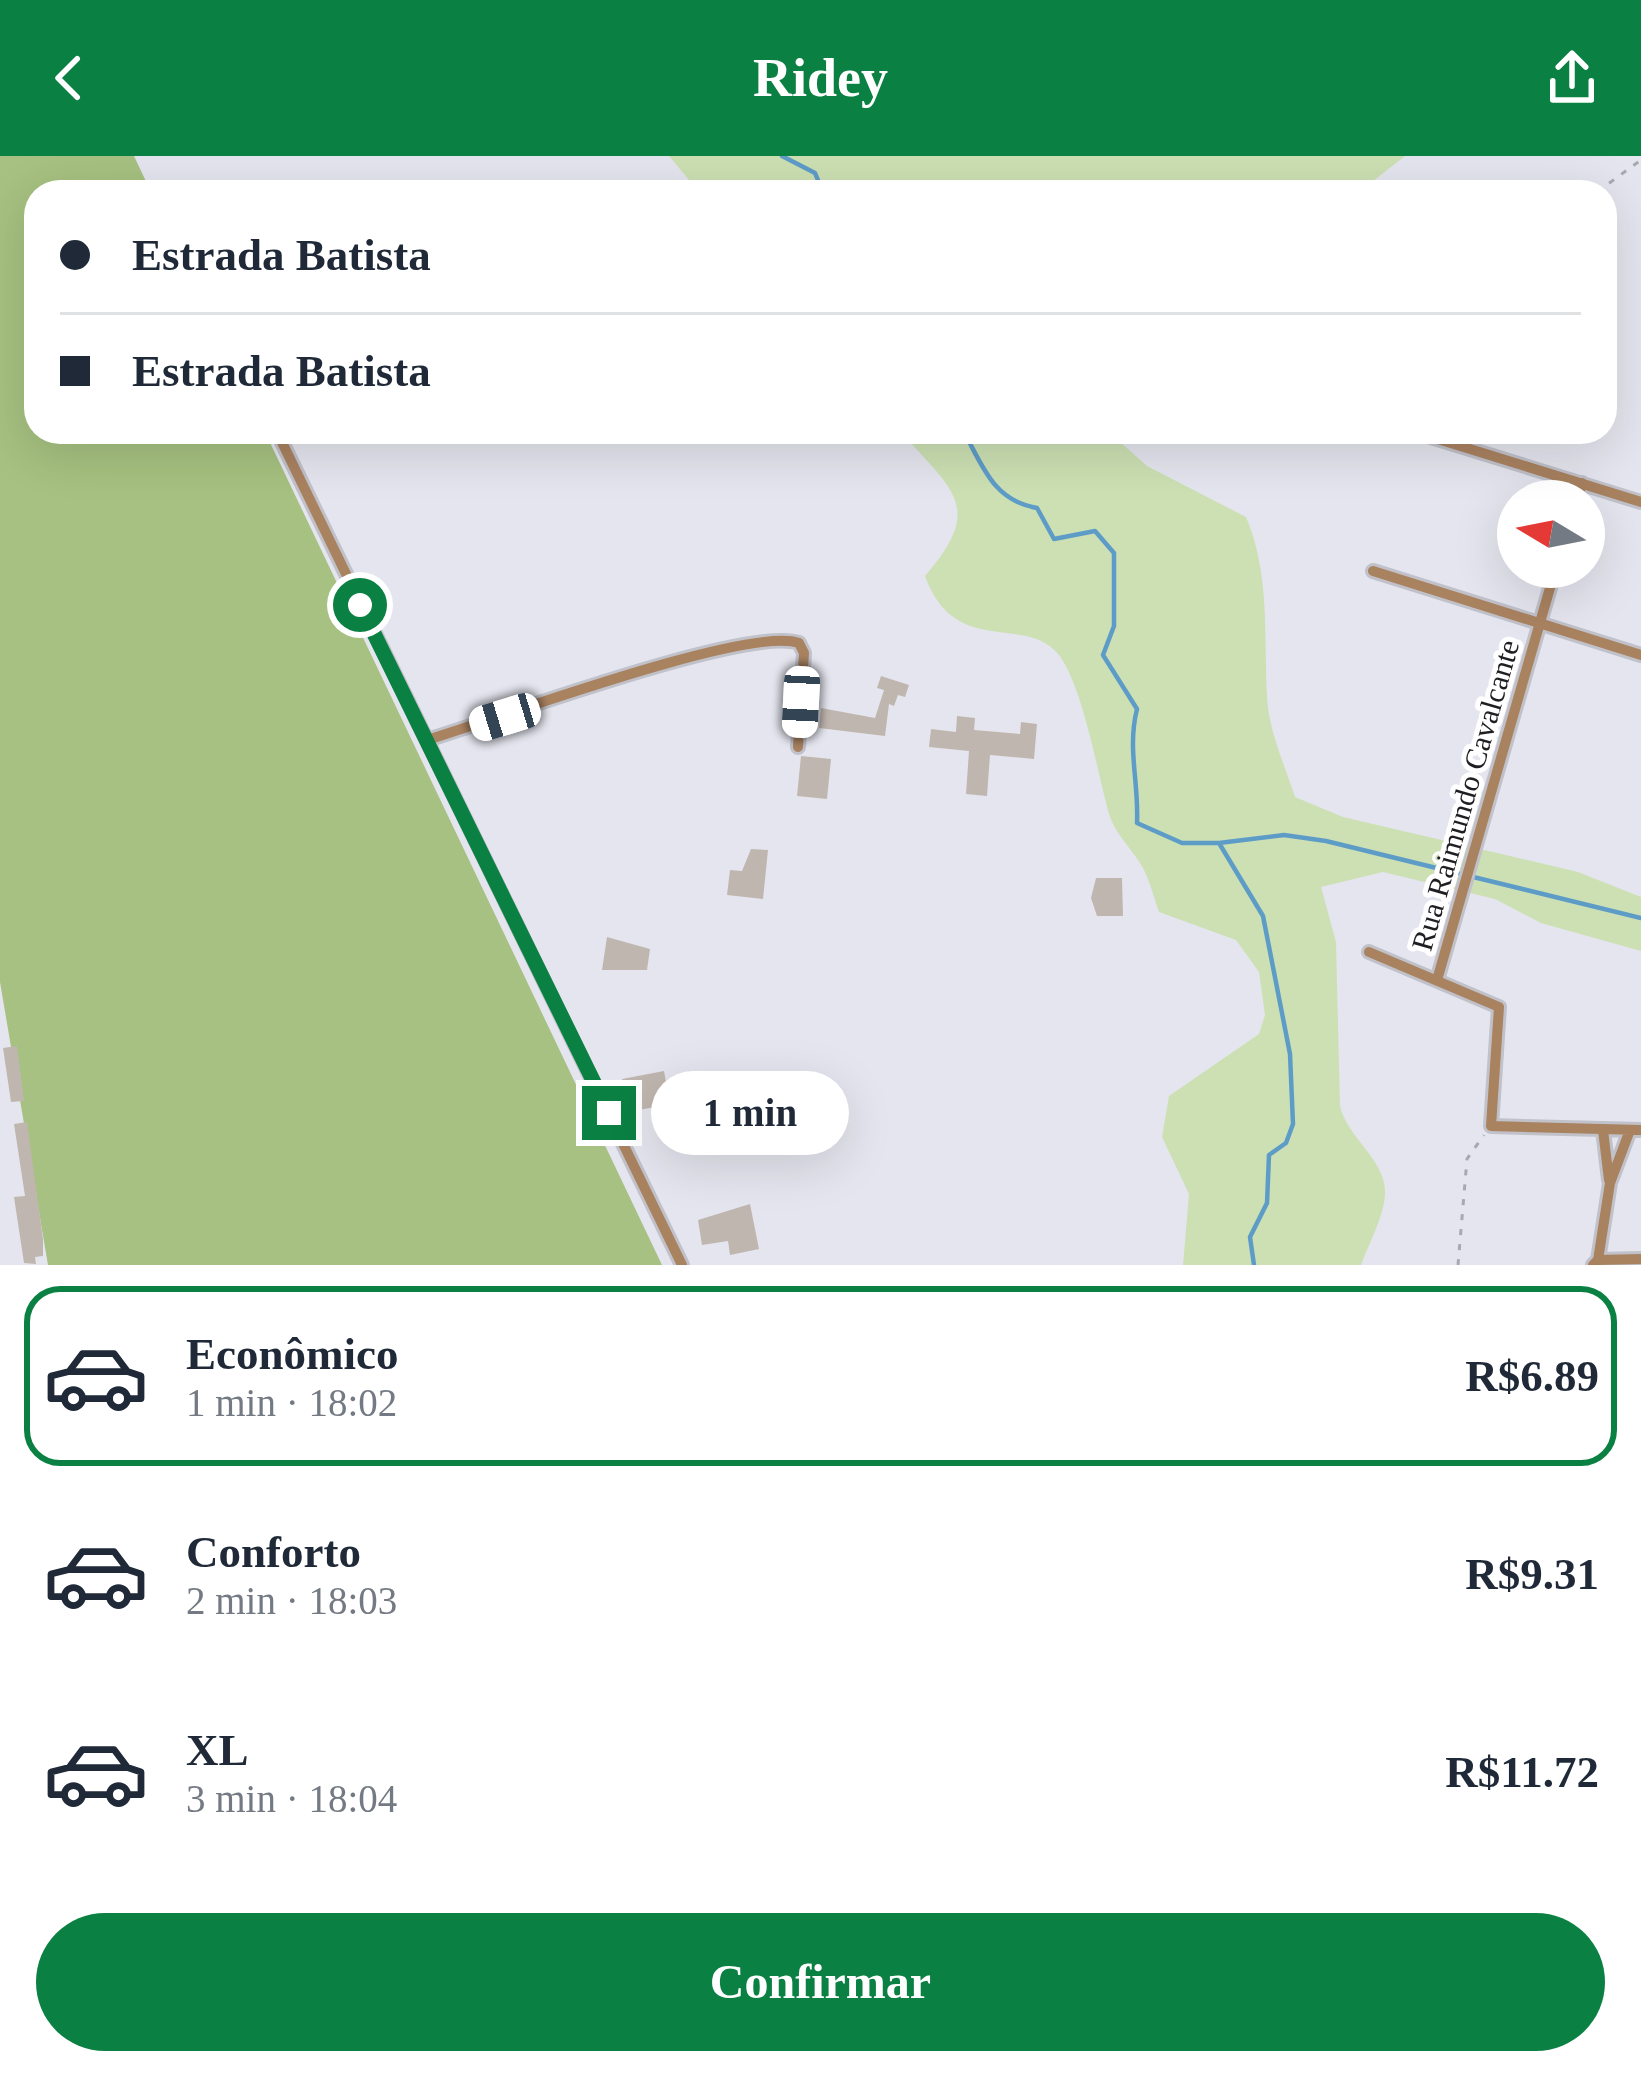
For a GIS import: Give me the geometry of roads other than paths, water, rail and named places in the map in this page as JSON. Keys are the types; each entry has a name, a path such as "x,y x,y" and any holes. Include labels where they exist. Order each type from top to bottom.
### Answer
{"street":[{"path":"283,444 682,1265"},
{"path":"1466,444 1573,480"},
{"path":"1605,490 1641,502"},
{"path":"1373,572 1641,656"},
{"name":"Rua Raimundo Cavalcante","path":"1438,980 1550,588"},
{"path":"427,740 719,648 777,638 799,643 804,653 799,747"},
{"path":"1369,952 1501,1010 1491,1126 1636,1130 1610,1183 1596,1263 1641,1258"},
{"path":"1603,1130 1610,1183"}],"waterway":[{"path":"782,156 815,173 818,180"},
{"path":"970,444 991,480 1010,498 1037,508 1054,539 1095,531 1114,553 1114,626 1103,655 1137,709 1133,738 1137,823 1182,843 1219,843 1263,916 1290,1054 1293,1124 1286,1143 1269,1155 1267,1203 1250,1237 1254,1265"},
{"path":"1219,843 1284,835 1326,841 1641,918"}]}
